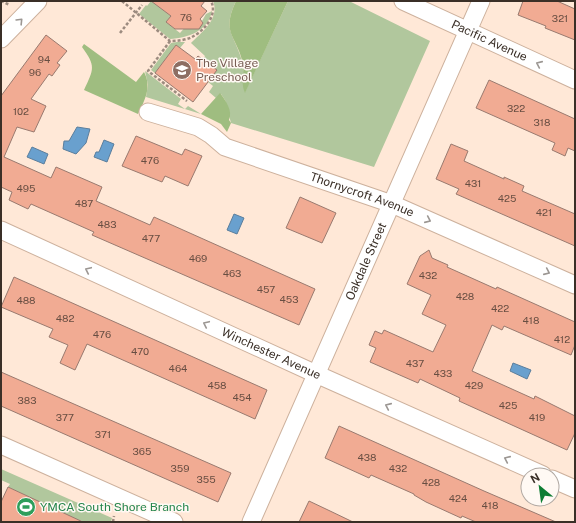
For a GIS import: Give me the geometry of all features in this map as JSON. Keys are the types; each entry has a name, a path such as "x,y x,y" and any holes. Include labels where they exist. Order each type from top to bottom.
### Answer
{"street":[{"path":"1,39 38,1"},
{"name":"Pacific Avenue","path":"403,1 575,80"},
{"name":"Oakdale Street","path":"251,522 481,1"},
{"name":"Thornycroft Avenue","path":"148,112 198,127 211,135 225,147 392,204 575,285"},
{"name":"Winchester Avenue","path":"1,230 316,374 525,467"},
{"path":"1,445 174,522"},
{"path":"560,482 575,489"}],"path":[{"path":"1,1 10,5"},
{"path":"122,1 170,41"},
{"path":"187,102 148,71 170,41 192,37 205,27 213,15 213,6 211,1"},
{"path":"120,33 142,5"},
{"path":"113,522 114,516"}],"green space":[{"path":"151,1 171,16 166,22 180,33 187,25 203,23 202,21 206,14 212,11 206,24 196,32 184,37 170,39 139,14"},
{"path":"213,1 236,1 230,19 230,26 243,65 245,92 288,1 349,1 430,41 374,167 231,123 225,100 221,94 216,98 209,92 213,86 208,82 203,60 205,56 191,43 209,25 215,8"},
{"path":"236,1 288,1 245,93 241,55 230,29 230,21"},
{"path":"185,42 180,48 176,45 155,73 151,70 171,43"},
{"path":"84,44 136,82 144,72 147,83 147,93 138,114 84,90 92,68 90,59 82,47"},
{"path":"145,71 181,99 178,104 185,109 188,106 201,114 146,97 148,85"},
{"path":"220,93 227,103 230,113 229,120 231,123 227,132 221,124 201,114"},
{"path":"1,469 112,518 111,522 86,522 75,519 8,487 10,484 1,480"}],"water":[{"path":"77,127 90,129 86,143 76,154 63,149 64,141 69,141"},
{"path":"104,140 114,144 107,162 94,157 96,152 99,152"},
{"path":"32,147 48,154 44,164 27,157"},
{"path":"234,214 244,218 237,234 227,230"},
{"path":"513,363 531,370 527,379 510,371"}],"building":[{"path":"151,1 205,1 201,6 207,11 200,19 203,23 199,29 175,29 166,22 171,16"},
{"path":"523,1 557,1 575,9 575,40 518,15"},
{"path":"46,35 67,51 57,63 60,65 52,76 49,74 31,99 46,106 34,132 17,127 4,157 51,178 56,167 102,187 96,201 150,225 154,217 315,289 299,325 92,235 94,232 31,204 28,209 9,200 12,192 1,187 1,96"},
{"path":"176,45 195,59 198,56 217,70 193,102 155,73"},
{"path":"489,80 575,119 575,151 568,148 565,156 552,150 555,143 476,108"},
{"path":"136,136 182,155 185,149 202,156 188,186 165,176 162,182 122,166"},
{"path":"451,144 468,151 464,161 504,179 504,177 524,186 522,191 575,214 575,246 456,194 459,189 436,179"},
{"path":"300,197 336,213 322,243 286,228"},
{"path":"429,250 432,258 448,265 447,267 496,289 497,287 575,322 575,345 571,355 504,326 502,330 492,325 472,371 534,399 535,396 575,416 575,433 567,450 459,401 460,398 420,379 418,383 370,362 376,348 369,345 375,331 382,334 384,330 433,352 446,325 422,314 431,295 407,284 420,256"},
{"path":"14,277 267,390 255,419 87,344 75,370 60,363 68,345 49,337 53,329 1,307"},
{"path":"1,372 231,473 218,502 1,406"},
{"path":"339,426 556,522 476,522 462,516 461,518 426,502 414,494 371,475 369,478 325,458"},
{"name":"YMCA South Shore Branch","path":"8,487 83,522 1,522 1,502"},
{"path":"309,501 328,510 353,522 299,522"}],"place":[{"name":"The Village Preschool","path":"182,70"},
{"name":"YMCA South Shore Branch","path":"26,507"}]}
